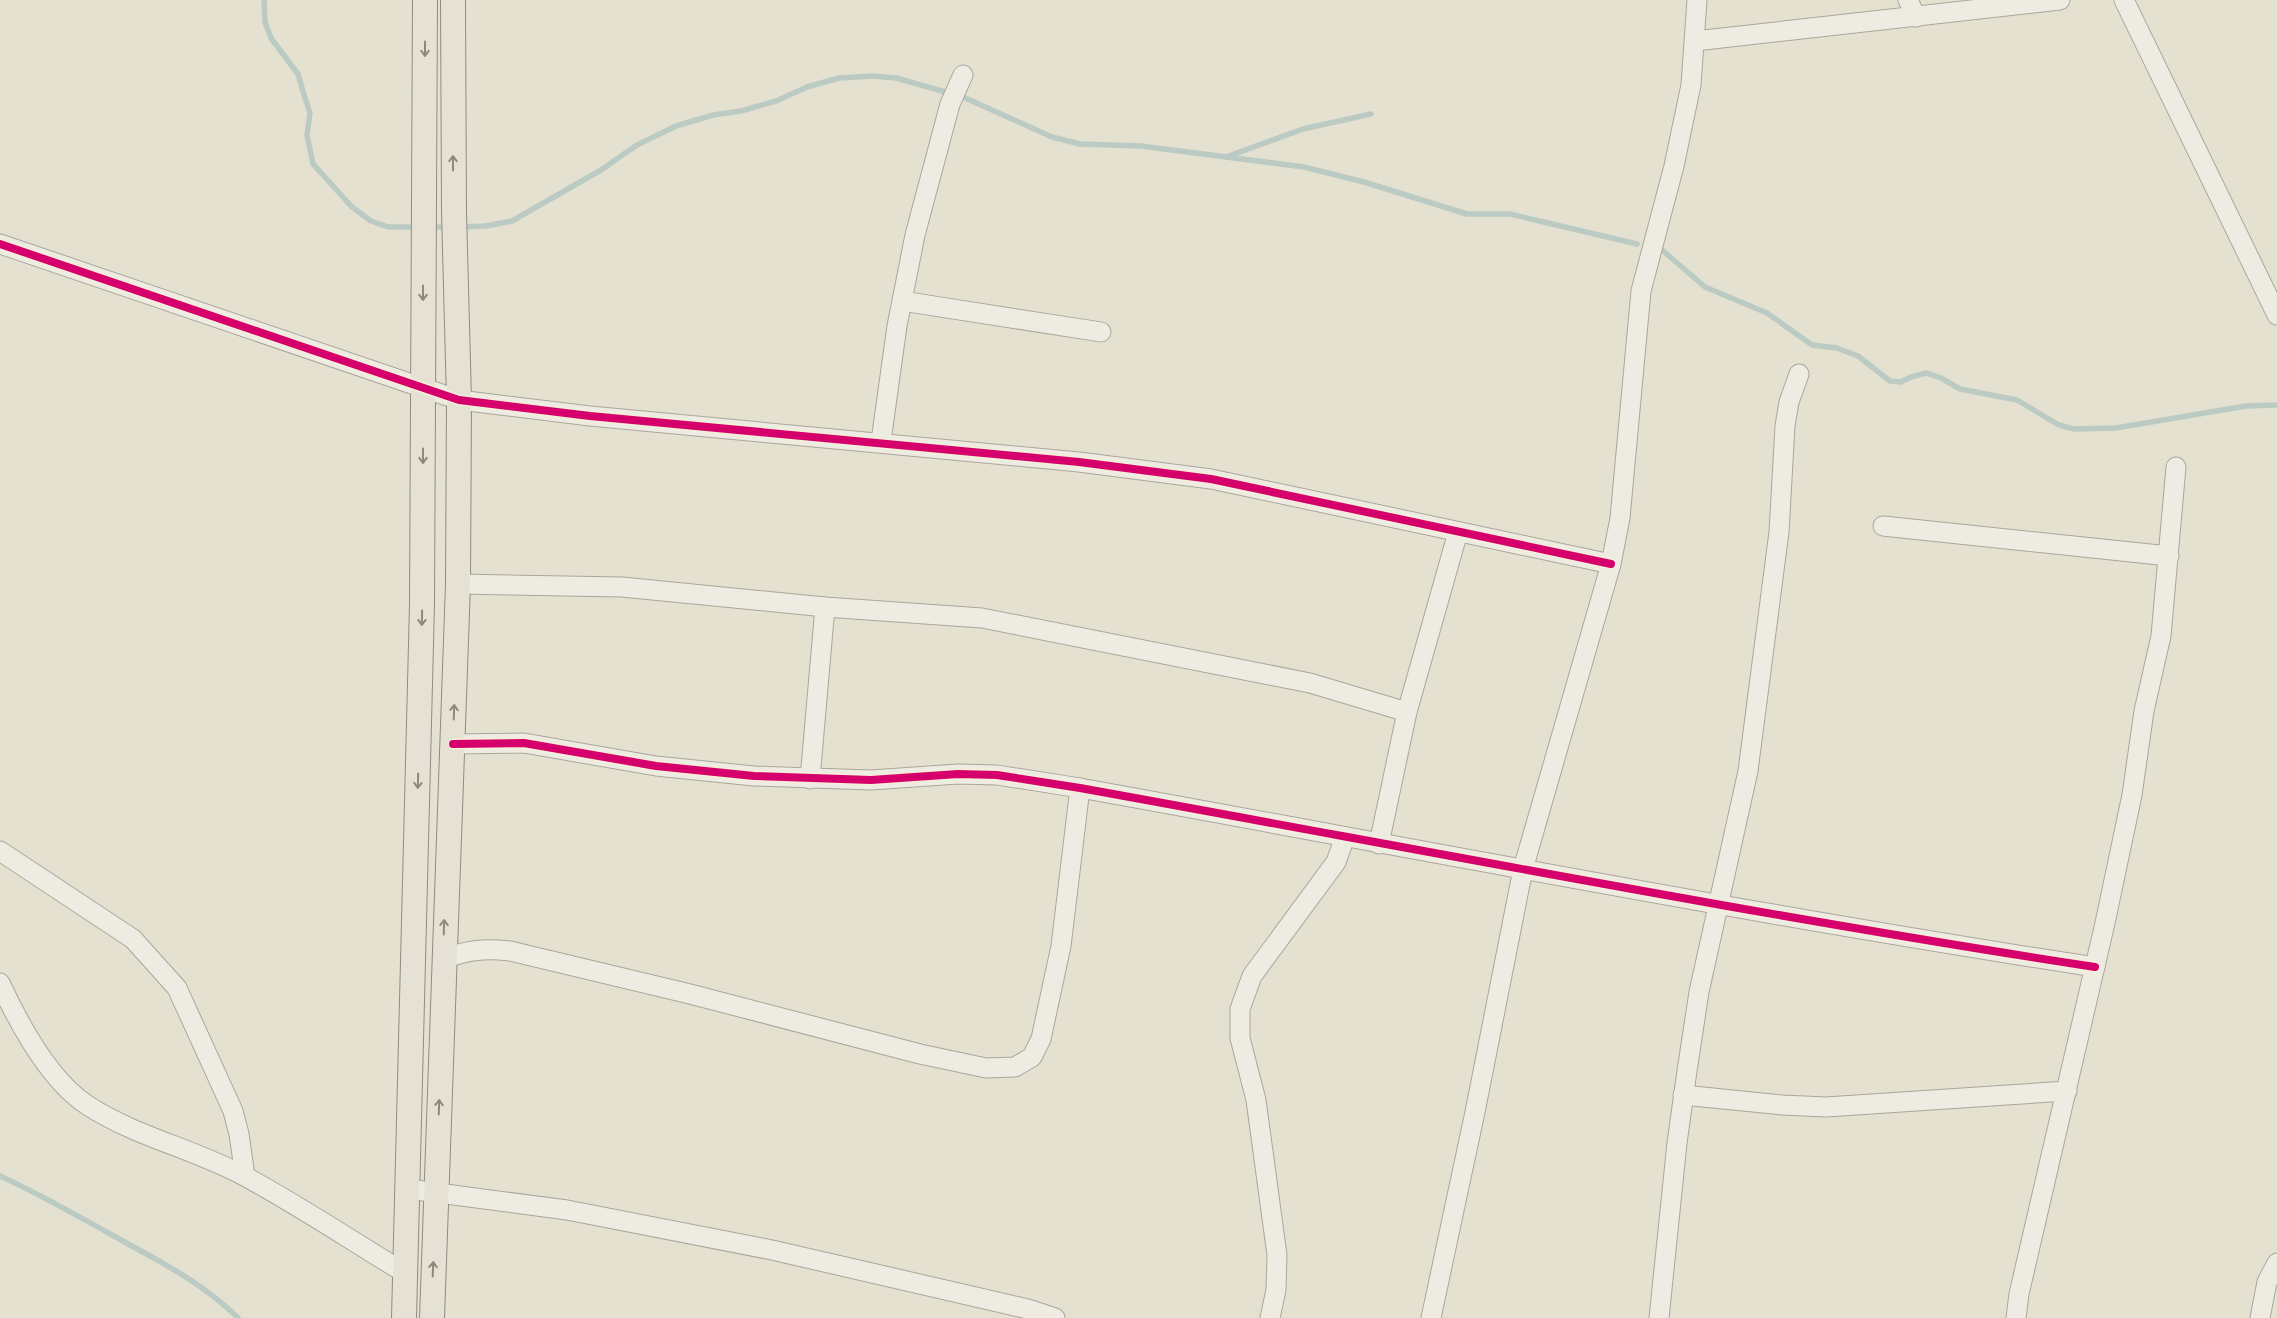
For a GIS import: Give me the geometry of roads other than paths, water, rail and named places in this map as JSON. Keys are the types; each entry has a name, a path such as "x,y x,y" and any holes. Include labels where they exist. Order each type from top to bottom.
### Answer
{"main road":[{"path":"404,1318 422,604 425,0"},
{"path":"432,1318 443,960 458,584 458,400 454,212 453,0"}],"street":[{"path":"1431,1318 1475,1112 1523,869 1611,564 1620,518 1641,291 1674,166 1690,84 1697,0"},
{"path":"1908,0 1916,17"},
{"path":"1694,41 2060,0"},
{"path":"2124,0 2277,315"},
{"path":"881,442 902,301 915,235 950,104 960,79"},
{"path":"0,244 458,400 590,416 1079,462 1211,480 1611,564"},
{"path":"902,301 1101,332"},
{"path":"1659,1318 1683,1095 1699,992 1748,771 1779,532 1785,426 1789,402 1799,374"},
{"path":"2016,1318 2019,1294 2067,1091 2132,796 2144,711 2162,636 2176,467"},
{"path":"1883,526 2168,556"},
{"path":"1379,844 1407,712 1458,532"},
{"path":"458,584 622,587 825,607 982,618 1310,683 1407,712"},
{"path":"810,779 825,607"},
{"path":"453,744 524,743 656,766 754,776 871,780 958,774 997,775 1080,788 1719,905 1959,946 2095,966"},
{"path":"443,960 469,950 489,948 510,951 690,994 920,1054 986,1068 1014,1067 1032,1057 1041,1039 1061,946 1080,788"},
{"path":"1270,1318 1276,1290 1277,1255 1256,1100 1240,1038 1240,1008 1252,976 1336,862 1345,837"},
{"path":"0,851 132,940 177,988 233,1111 239,1134 245,1176"},
{"path":"0,983 5,1004 42,1057 64,1086 86,1104 117,1122 245,1176 405,1273"},
{"path":"1683,1095 1782,1105 1826,1107 2067,1091"},
{"path":"408,1189 436,1191 567,1210 772,1250 1028,1309 1055,1318"},
{"path":"2260,1318 2267,1282 2277,1263"}],"waterway":[{"path":"264,0 265,22 271,38 298,74 310,113 307,135 313,164 352,207 371,221 388,227 419,227"},
{"path":"459,227 486,226 512,221 601,170 637,145 676,126 713,115 741,111 776,101 807,87 839,78 873,76 896,78 963,97 1052,137 1080,144 1141,146 1304,167 1364,182 1467,214 1510,214 1637,244"},
{"path":"1226,157 1303,129 1371,114"},
{"path":"429,227 449,227"},
{"path":"1661,249 1705,287 1767,313 1812,345 1837,348 1858,356 1890,381 1901,382 1926,373 1941,378 1960,389 2017,400 2059,425 2074,429 2116,428 2246,406 2277,405"},
{"path":"0,1176 168,1266 197,1284 238,1318"}]}
